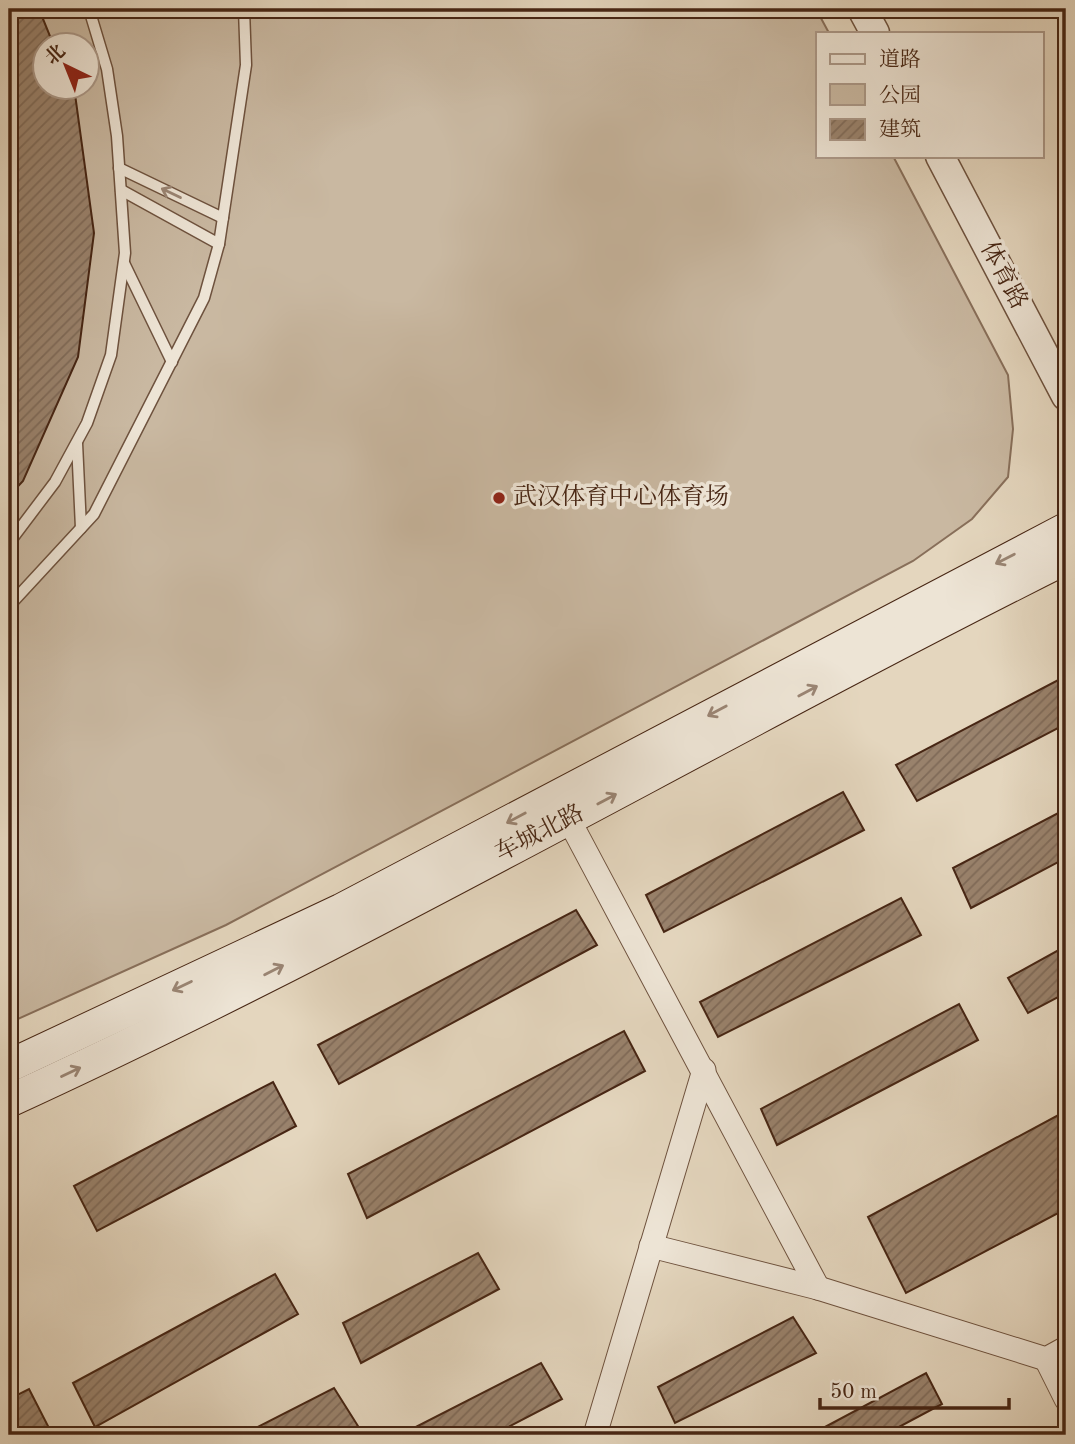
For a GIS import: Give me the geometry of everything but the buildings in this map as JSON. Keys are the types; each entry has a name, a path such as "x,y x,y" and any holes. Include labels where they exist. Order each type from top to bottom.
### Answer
{"main road":[{"name":"车城北路","path":"9,1101 115,1052 1066,529"},
{"name":"车城北路","path":"9,1066 562,808 1066,558"}],"street":[{"path":"862,9 874,32"},
{"name":"体育路","path":"941,158 1066,396"},
{"path":"562,808 818,1288"},
{"path":"595,1435 704,1070"},
{"path":"651,1246 818,1288 1056,1354 1066,1399"}],"lane":[{"path":"9,544 55,482 77,442 111,355 124,263 121,190 107,69 89,9"},
{"path":"9,606 94,514 204,298 219,244 246,65 244,9"},
{"path":"119,168 223,218"},
{"path":"121,190 219,244"},
{"path":"124,263 172,362"},
{"path":"77,442 81,528"}],"green space":[{"name":"武汉体育中心体育场","path":"9,9 816,9 828,32 816,32 816,158 894,158 1008,375 1013,429 1008,477 972,519 913,561 226,925 9,1023"}],"place":[{"name":"武汉体育中心体育场","path":"499,498"}]}
